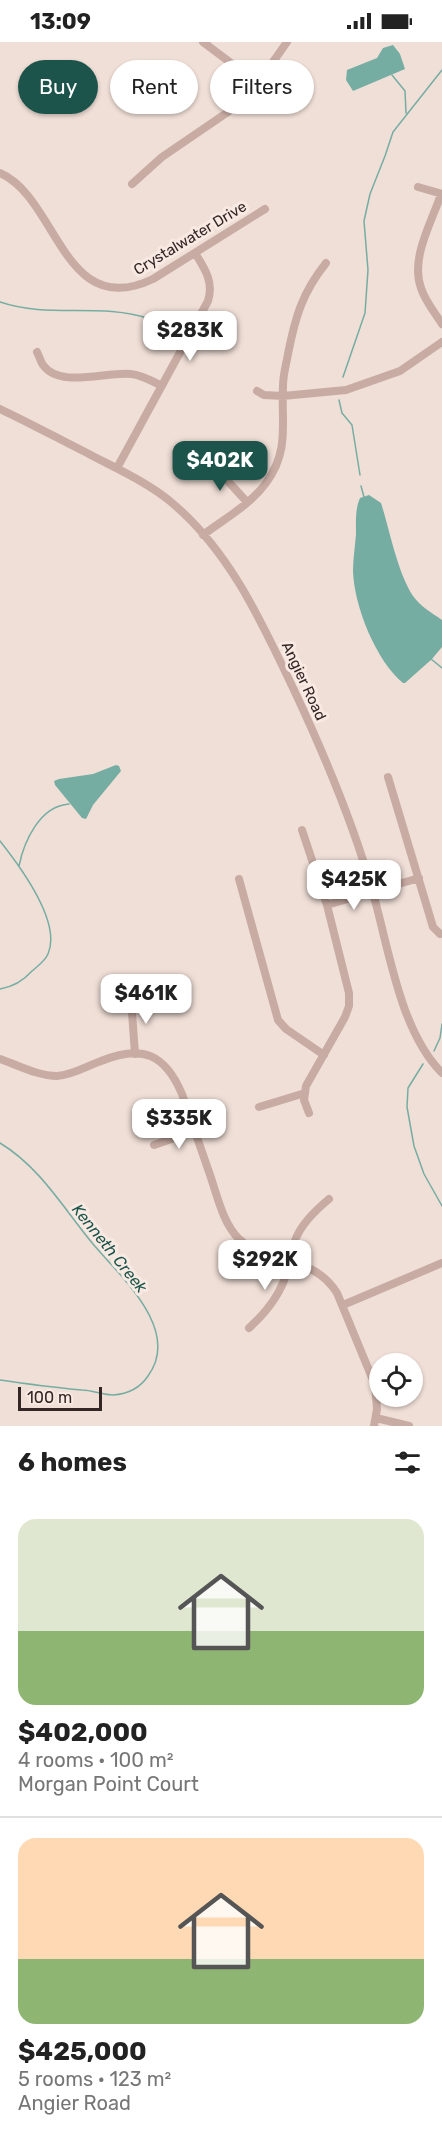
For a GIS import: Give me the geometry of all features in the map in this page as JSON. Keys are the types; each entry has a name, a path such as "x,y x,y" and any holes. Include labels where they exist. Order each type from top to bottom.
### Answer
{"street":[{"path":"203,42 227,60"},
{"path":"275,60 287,42"},
{"path":"132,184 162,157 225,114"},
{"name":"Crystalwater Drive","path":"0,173 13,180 26,192 73,265 97,282 120,287 142,284 266,209"},
{"path":"418,187 441,194 418,267 421,289 442,324"},
{"path":"117,468 206,306 210,294 208,274 195,253"},
{"path":"203,535 261,489 277,462 284,430 284,376 297,311 316,275 326,263"},
{"path":"257,391 264,395 283,396 337,392 376,381 400,371 442,342"},
{"path":"37,352 46,369 61,376 75,378 131,374 148,378 162,386"},
{"name":"Angier Road","path":"0,409 117,468 165,498 203,535 238,580 280,661 341,796 373,892 411,1026 425,1052 442,1072"},
{"path":"213,465 247,502"},
{"path":"388,777 433,927 440,934"},
{"path":"302,830 327,905 347,980 349,1000 345,1017 306,1086 304,1100 309,1113"},
{"path":"327,905 419,878"},
{"path":"239,879 278,1020 286,1029 324,1054"},
{"path":"131,998 135,1054"},
{"path":"0,1059 57,1076 75,1072 113,1056 147,1055 160,1060 176,1080 232,1230 253,1249 310,1267 326,1279 343,1305 375,1385 377,1397 375,1422 409,1426"},
{"path":"259,1107 304,1093"},
{"path":"154,1145 195,1131"},
{"path":"249,1328 275,1300 291,1260 297,1234 329,1199"},
{"path":"343,1305 442,1263"}],"water":[{"path":"393,45 400,54 405,69 353,91 346,80 347,70 377,58 383,48"},
{"path":"149,314 183,317 182,332 165,334 148,327"},
{"path":"369,495 381,503 407,586 423,606 442,620 442,647 405,683 384,661 368,632 354,585 357,507 360,498"},
{"path":"116,765 121,771 93,805 86,819 82,818 55,785 54,781 59,779 93,774"}],"waterway":[{"path":"343,377 365,313 368,270 364,221 370,194 393,132 442,70"},
{"path":"392,75 405,91 406,113"},
{"path":"0,302 19,307 112,312 150,319"},
{"path":"339,400 342,413 352,425 360,475"},
{"path":"361,486 364,497"},
{"path":"431,659 442,668"},
{"path":"19,866 25,846 35,826 50,811 69,804"},
{"name":"Kenneth Creek","path":"0,841 36,894 49,926 51,941 48,954 41,963 22,980 0,989"},
{"path":"434,1051 440,1038 442,1024"},
{"path":"423,1064 408,1088 407,1107 414,1146 424,1174 442,1206"},
{"name":"Kenneth Creek","path":"0,1143 27,1164 51,1189 93,1244 131,1288 153,1322 158,1340 157,1358 148,1376 133,1390 124,1393 109,1395 86,1390 0,1380"}]}
